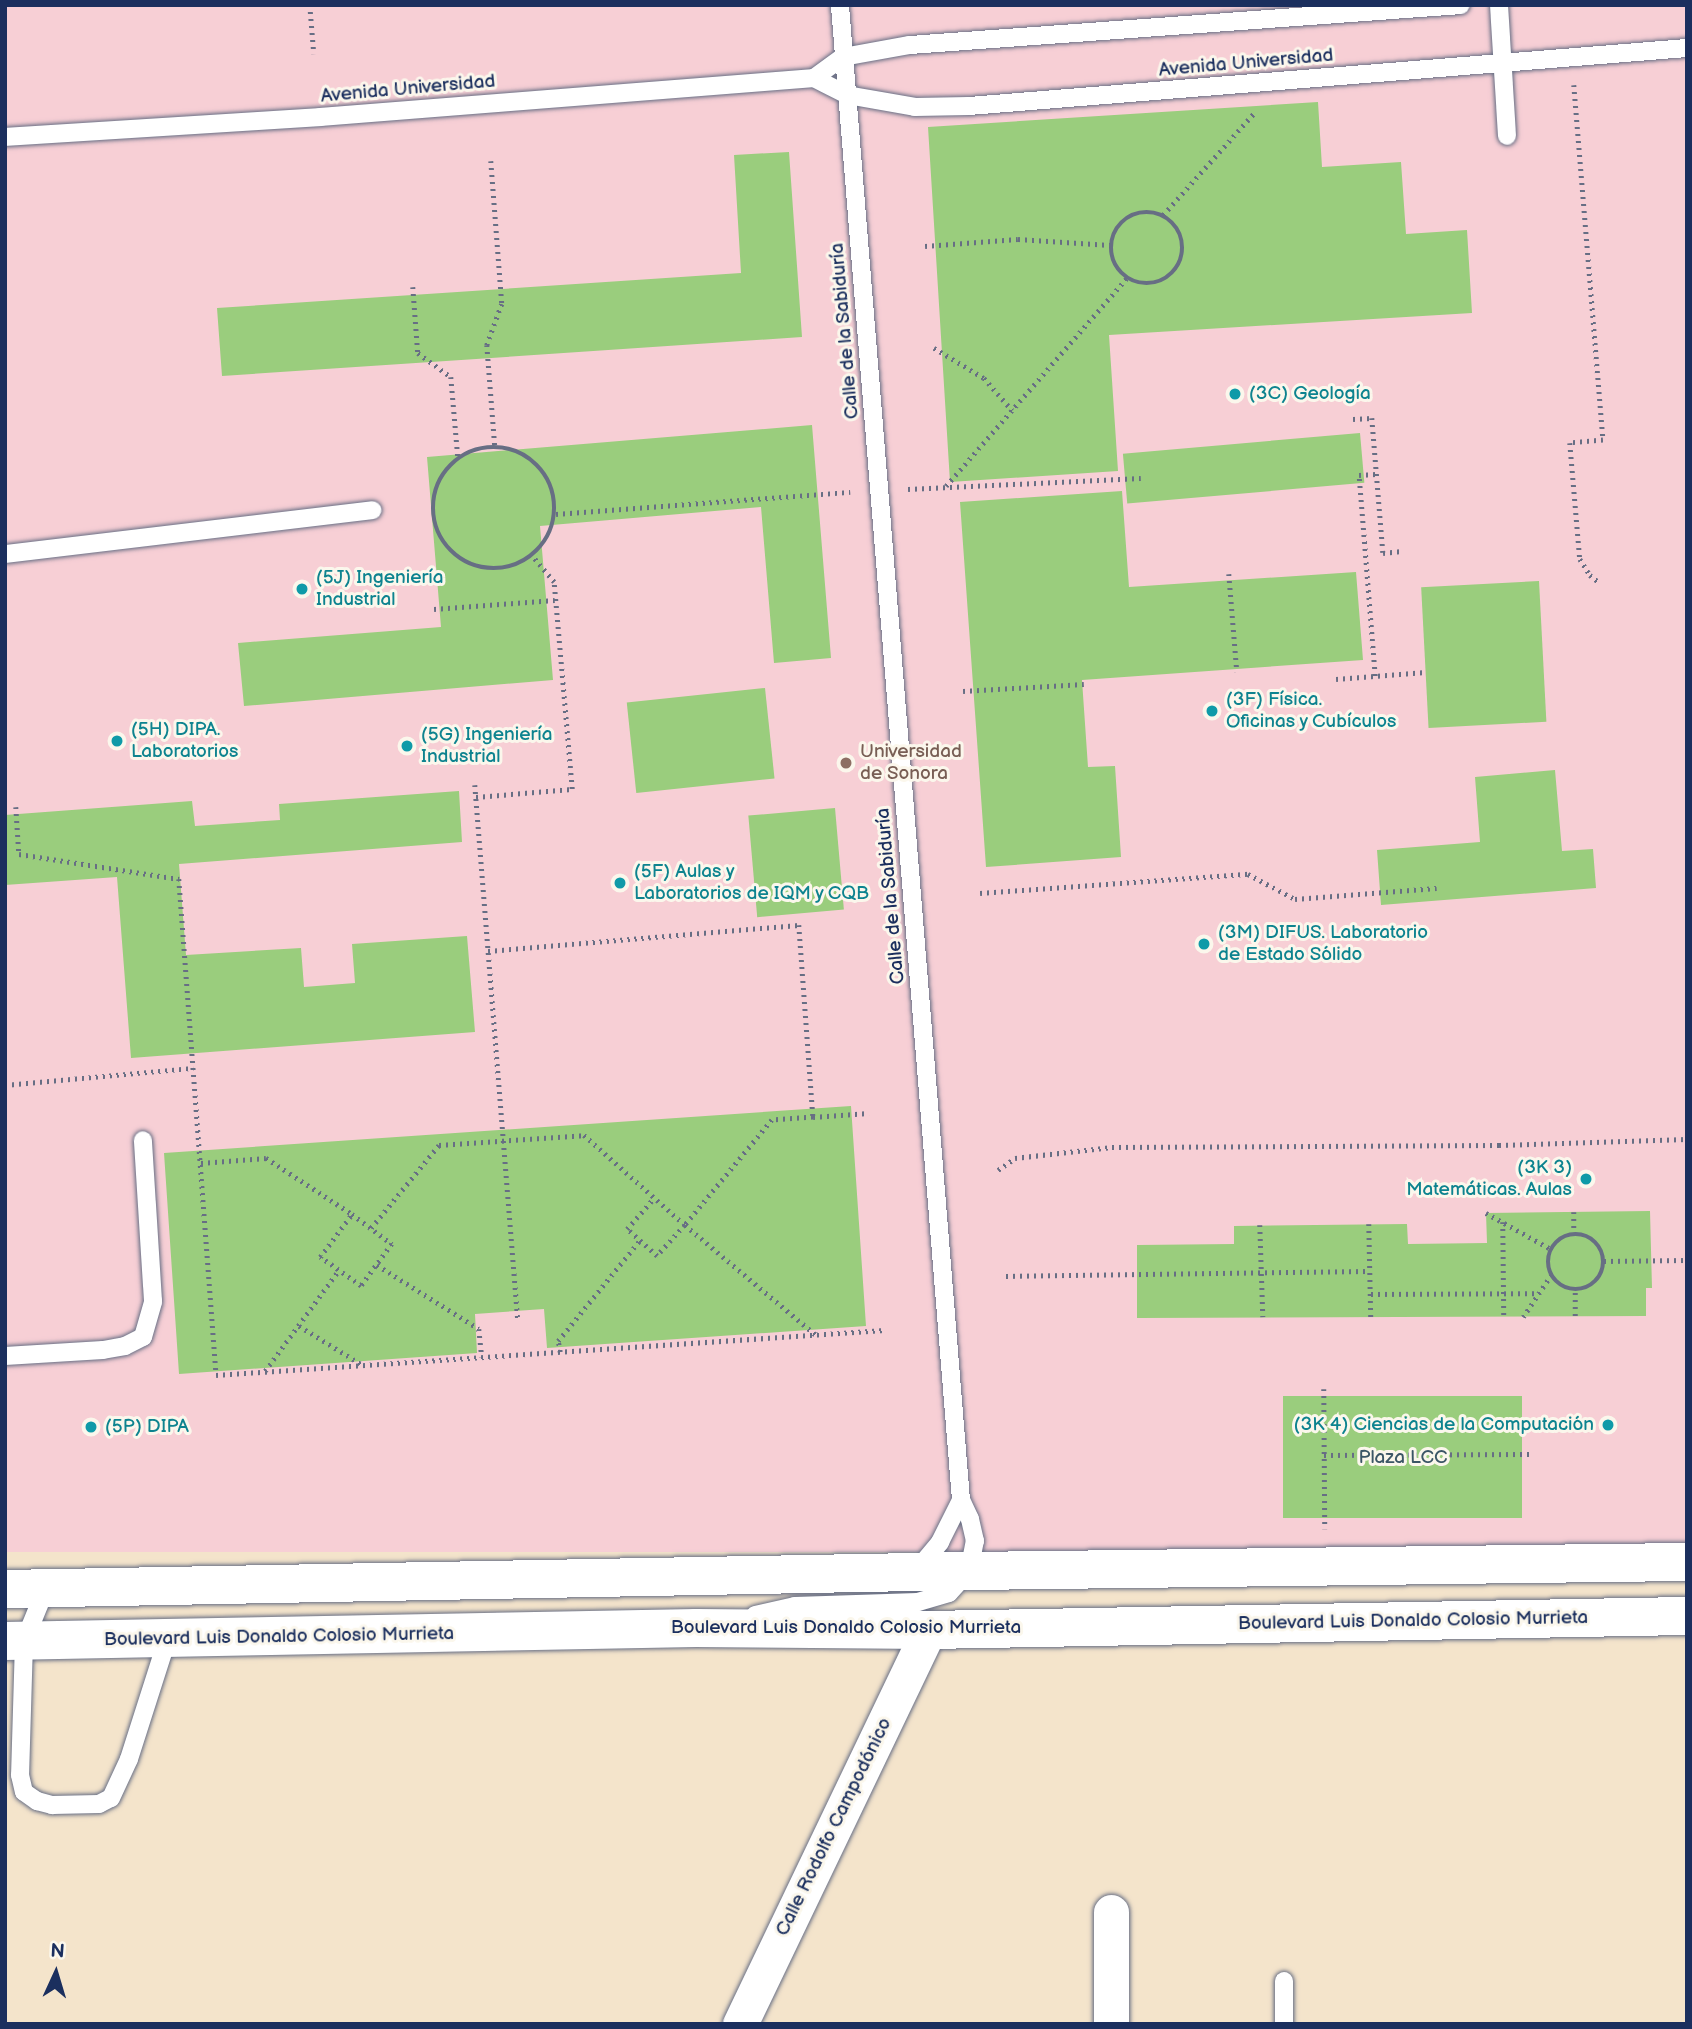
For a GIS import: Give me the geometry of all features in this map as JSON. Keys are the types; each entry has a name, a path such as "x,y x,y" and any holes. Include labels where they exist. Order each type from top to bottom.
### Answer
{"main road":[{"path":"5,1589 969,1570 1687,1562"},
{"name":"Boulevard Luis Donaldo Colosio Murrieta","path":"15,1642 696,1628 929,1630 1687,1616"}],"street":[{"name":"Calle Rodolfo Campodónico","path":"740,2024 929,1630"},
{"path":"1111,1912 1111,2024"}],"lane":[{"name":"Calle de la Sabiduría","path":"839,5 961,1500 971,1519 975,1542 969,1570"},
{"path":"814,78 844,57 909,45 1461,5"},
{"path":"1499,5 1507,136"},
{"name":"Avenida Universidad","path":"5,137 320,117 814,78 847,95 915,107 969,106 1687,48"},
{"path":"5,554 372,510"},
{"path":"5,1356 103,1350 125,1346 143,1337 153,1301 143,1140"},
{"path":"915,1572 940,1542 961,1500"},
{"path":"696,1628 794,1606 918,1602 949,1592 969,1570"},
{"path":"46,1588 15,1642 20,1774 24,1792 37,1801 52,1805 99,1804 111,1798 129,1759 167,1640"},
{"path":"1284,1981 1284,2024"}],"path":[{"path":"310,5 314,54"},
{"path":"1574,82 1603,440 1570,443 1580,558 1590,575 1600,583"},
{"path":"1163,215 1263,103"},
{"path":"491,161 502,304 487,345 495,446"},
{"path":"1151,212 1163,215 1179,232 1182,254 1178,265 1161,281 1138,283 1127,278 1115,264 1110,245 1119,224 1129,216 1151,212"},
{"path":"925,246 1018,239 1110,245"},
{"path":"1127,278 945,487 1141,478"},
{"path":"413,287 418,353 451,377 458,458"},
{"path":"934,348 984,378 1012,410"},
{"path":"1353,419 1372,418 1382,553 1402,551"},
{"path":"495,446 525,455 541,468 551,485 556,514 544,544 532,556 515,565 496,568 476,566 459,558 446,544 436,527 433,508 436,489 445,472 458,458 495,446"},
{"path":"1375,676 1359,475 1376,474"},
{"path":"556,514 825,493"},
{"path":"476,797 572,789 554,582 532,556"},
{"path":"1229,574 1237,672"},
{"path":"434,609 556,600"},
{"path":"1335,679 1426,672"},
{"path":"962,691 1084,684"},
{"path":"475,785 518,1321"},
{"path":"16,807 19,854 179,879 216,1375 884,1330"},
{"path":"980,893 1248,874 1295,899 1437,888"},
{"path":"488,951 799,925 813,1117"},
{"path":"5,1085 193,1068"},
{"path":"654,1198 627,1229 657,1256 772,1120 869,1113"},
{"path":"371,1228 439,1145 583,1135 816,1335"},
{"path":"998,1170 1015,1158 1112,1147 1499,1145 1687,1139"},
{"path":"201,1163 266,1158 352,1214 393,1244 361,1286 320,1257 352,1214"},
{"path":"1574,1212 1574,1234"},
{"path":"1486,1213 1551,1249"},
{"path":"1503,1222 1504,1317"},
{"path":"1368,1224 1371,1317"},
{"path":"1260,1226 1263,1317"},
{"path":"1574,1234 1595,1242 1604,1261 1597,1282 1575,1290 1561,1286 1551,1275 1548,1257 1551,1249 1566,1236 1574,1234"},
{"path":"559,1352 558,1341 640,1240"},
{"path":"1604,1261 1687,1261"},
{"path":"377,1265 479,1329 482,1357"},
{"path":"265,1372 339,1270"},
{"path":"1006,1276 1370,1271"},
{"path":"1522,1317 1551,1275"},
{"path":"1575,1290 1575,1316"},
{"path":"1371,1294 1538,1293"},
{"path":"299,1326 362,1366"},
{"path":"1324,1388 1325,1536"},
{"path":"1324,1455 1529,1454"}],"shaded area":[{"name":"Universidad de Sonora","path":"5,5 1687,5 1687,1552 5,1552"}],"green space":[{"path":"1318,102 1322,167 1401,162 1406,234 1467,230 1472,313 1109,335 1118,471 950,482 928,127"},
{"path":"789,152 802,337 222,376 217,308 741,273 734,155"},
{"path":"812,425 831,658 774,663 761,507 540,526 553,680 244,706 238,643 441,627 427,457"},
{"path":"1360,433 1364,483 1127,504 1123,454"},
{"path":"1122,491 1129,587 1356,572 1363,660 1082,680 1088,767 1115,766 1121,857 986,867 960,502"},
{"path":"1539,581 1546,722 1429,728 1421,587"},
{"path":"765,688 775,779 636,793 627,703"},
{"path":"1555,770 1562,851 1593,849 1596,888 1381,905 1377,850 1480,842 1475,777"},
{"path":"459,791 462,842 179,864 186,955 301,948 304,987 355,983 352,944 467,936 475,1032 131,1058 117,877 5,885 5,815 192,801 195,826 280,820 279,804"},
{"path":"835,808 844,910 757,917 748,816"},
{"path":"851,1106 866,1326 547,1348 544,1309 475,1314 477,1353 179,1374 164,1153"},
{"path":"1650,1211 1652,1288 1646,1288 1646,1316 1137,1318 1137,1245 1234,1244 1234,1226 1407,1224 1408,1244 1487,1243 1486,1213"},
{"name":"Plaza LCC","path":"1283,1396 1522,1396 1522,1518 1283,1518"}],"place":[{"name":"(3C) Geología","path":"1235,394"},
{"name":"(5J) Ingeniería Industrial","path":"302,589"},
{"name":"(3F) Física. Oficinas y Cubículos","path":"1212,711"},
{"name":"(5H) DIPA. Laboratorios","path":"117,741"},
{"name":"(5G) Ingeniería Industrial","path":"407,746"},
{"name":"Universidad de Sonora","path":"846,763"},
{"name":"(5F) Aulas y Laboratorios de IQM y CQB","path":"620,883"},
{"name":"(3M) DIFUS. Laboratorio de Estado Sólido","path":"1204,944"},
{"name":"(3K 3) Matemáticas. Aulas","path":"1586,1179"},
{"name":"(3K 4) Ciencias de la Computación","path":"1608,1425"},
{"name":"(5P) DIPA","path":"91,1427"}]}
